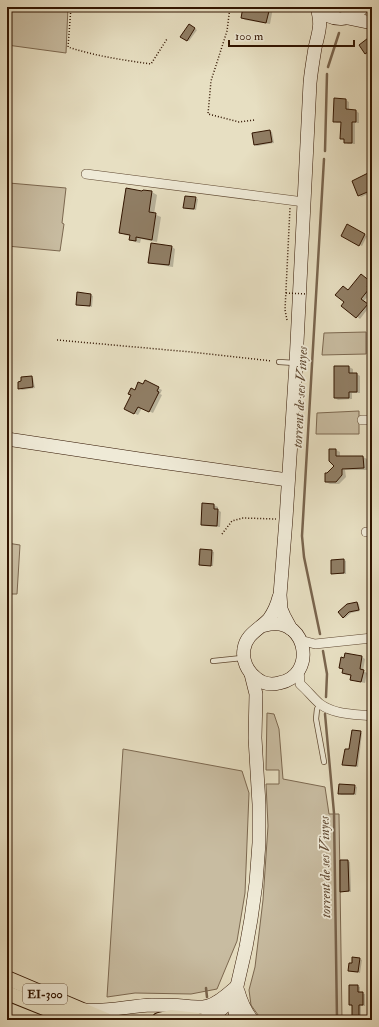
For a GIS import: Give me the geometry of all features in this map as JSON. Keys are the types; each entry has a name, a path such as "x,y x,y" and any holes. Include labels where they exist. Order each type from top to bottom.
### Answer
{"main road":[{"path":"317,7 327,16 334,18 372,22 368,7"},
{"path":"279,683 266,683 258,680 251,674 246,666 244,648 248,639 273,614 280,595 296,364 310,83 315,48 319,36 320,22 317,7"},
{"path":"319,36 329,26 344,18 354,15 363,7"},
{"path":"7,439 288,480"},
{"path":"256,705 262,696 279,683 293,677 299,670 304,656 303,647 300,640 291,629 282,609 280,595"},
{"path":"262,626 276,624 291,629"},
{"path":"237,1020 234,1008 234,999 249,933 257,876 259,843 259,804 255,738 256,694 251,674"},
{"name":"EI-300","path":"7,978 78,1015"},
{"path":"78,1015 102,1010 151,1005 207,1006 214,1004 236,988"},
{"path":"202,1020 219,1012 225,1007 236,988"},
{"path":"236,988 243,1006 252,1020"},
{"name":"EI-300","path":"7,993 78,1015 106,1020"},
{"path":"159,1020 171,1017 198,1020"}],"street":[{"path":"86,174 304,202"},
{"path":"362,420 372,420"},
{"path":"300,640 315,644 372,638"},
{"path":"304,656 315,644"},
{"path":"299,670 300,684"},
{"path":"279,683 300,684 321,704 332,710 372,716"}],"lane":[{"path":"279,362 296,364"},
{"path":"212,661 244,657"},
{"path":"321,704 317,709 316,719 324,762"}],"path":[{"path":"71,7 68,48 126,61 151,64 167,39"},
{"path":"230,7 227,31 211,81 208,114 239,122 255,120"},
{"path":"286,310 290,206"},
{"path":"286,293 307,294"},
{"path":"57,340 191,352 279,362"},
{"path":"222,534 232,521 243,518 286,519"}],"shaded area":[{"path":"7,7 68,7 66,53 7,45"},
{"path":"9,183 66,188 62,223 64,224 60,251 7,246 7,204"},
{"path":"366,332 366,354 322,355 324,333"},
{"path":"359,411 359,434 316,434 317,413"},
{"path":"7,543 20,545 17,594 7,594"},
{"path":"267,713 274,714 279,729 283,779 325,787 329,814 339,814 342,1020 264,1020 258,1015 251,1005 249,990 255,967 263,900 268,826 266,784 279,784 279,770 266,770"},
{"path":"123,749 242,771 249,793 245,893 237,941 217,989 191,994 135,993 107,997"}],"building":[{"path":"243,7 270,7 266,23 241,18"},
{"path":"189,24 195,28 187,41 180,37"},
{"path":"372,35 372,49 365,54 359,45"},
{"path":"334,98 346,99 346,109 356,110 356,122 352,122 352,143 344,143 344,139 340,139 341,122 333,122"},
{"path":"270,130 272,142 254,145 252,133"},
{"path":"368,173 372,183 372,190 358,196 352,181"},
{"path":"126,188 152,191 149,212 156,213 152,240 136,237 136,241 129,240 130,235 119,233"},
{"path":"185,196 196,197 194,209 183,208"},
{"path":"347,224 365,234 359,246 341,236"},
{"path":"151,243 172,246 169,265 148,263"},
{"path":"361,274 371,282 367,287 369,289 361,299 368,304 356,318 341,306 344,302 335,295 343,286 348,290"},
{"path":"77,292 91,294 90,306 76,305"},
{"path":"334,366 349,366 349,373 357,373 357,392 349,392 349,398 334,398"},
{"path":"32,376 33,387 18,389 18,382 21,381 21,377"},
{"path":"145,380 159,387 157,391 159,392 149,412 138,407 134,414 124,409 131,395 128,394 131,388 135,390 138,382 143,384"},
{"path":"329,449 336,449 336,456 363,456 364,468 342,469 342,475 336,482 325,482 325,473 327,473 334,466 329,461"},
{"path":"202,503 214,504 214,509 218,509 217,526 201,525"},
{"path":"200,549 212,550 211,566 199,565"},
{"path":"344,559 344,573 331,574 331,560"},
{"path":"357,602 359,610 349,612 343,618 338,612 347,604"},
{"path":"345,653 362,656 360,669 364,670 361,682 350,680 351,675 342,673 343,669 339,668 341,657 344,658"},
{"path":"352,730 361,731 356,766 342,765 345,749 349,749"},
{"path":"339,784 355,785 354,794 338,794"},
{"path":"340,860 348,860 349,891 340,892"},
{"path":"352,957 360,958 358,972 348,971 349,963 352,963"},
{"path":"349,985 358,985 358,992 363,992 363,1005 359,1005 359,1020 352,1020 352,1005 349,1005"}],"waterway":[{"name":"torrent de ses Vinyes","path":"328,67 339,33"},
{"name":"torrent de ses Vinyes","path":"325,151 327,74"},
{"name":"torrent de ses Vinyes","path":"320,634 304,557 302,536 324,159"},
{"name":"torrent de ses Vinyes","path":"323,651 327,674 326,697"},
{"name":"torrent de ses Vinyes","path":"325,714 334,813 337,1020"},
{"path":"206,988 207,997"}]}
